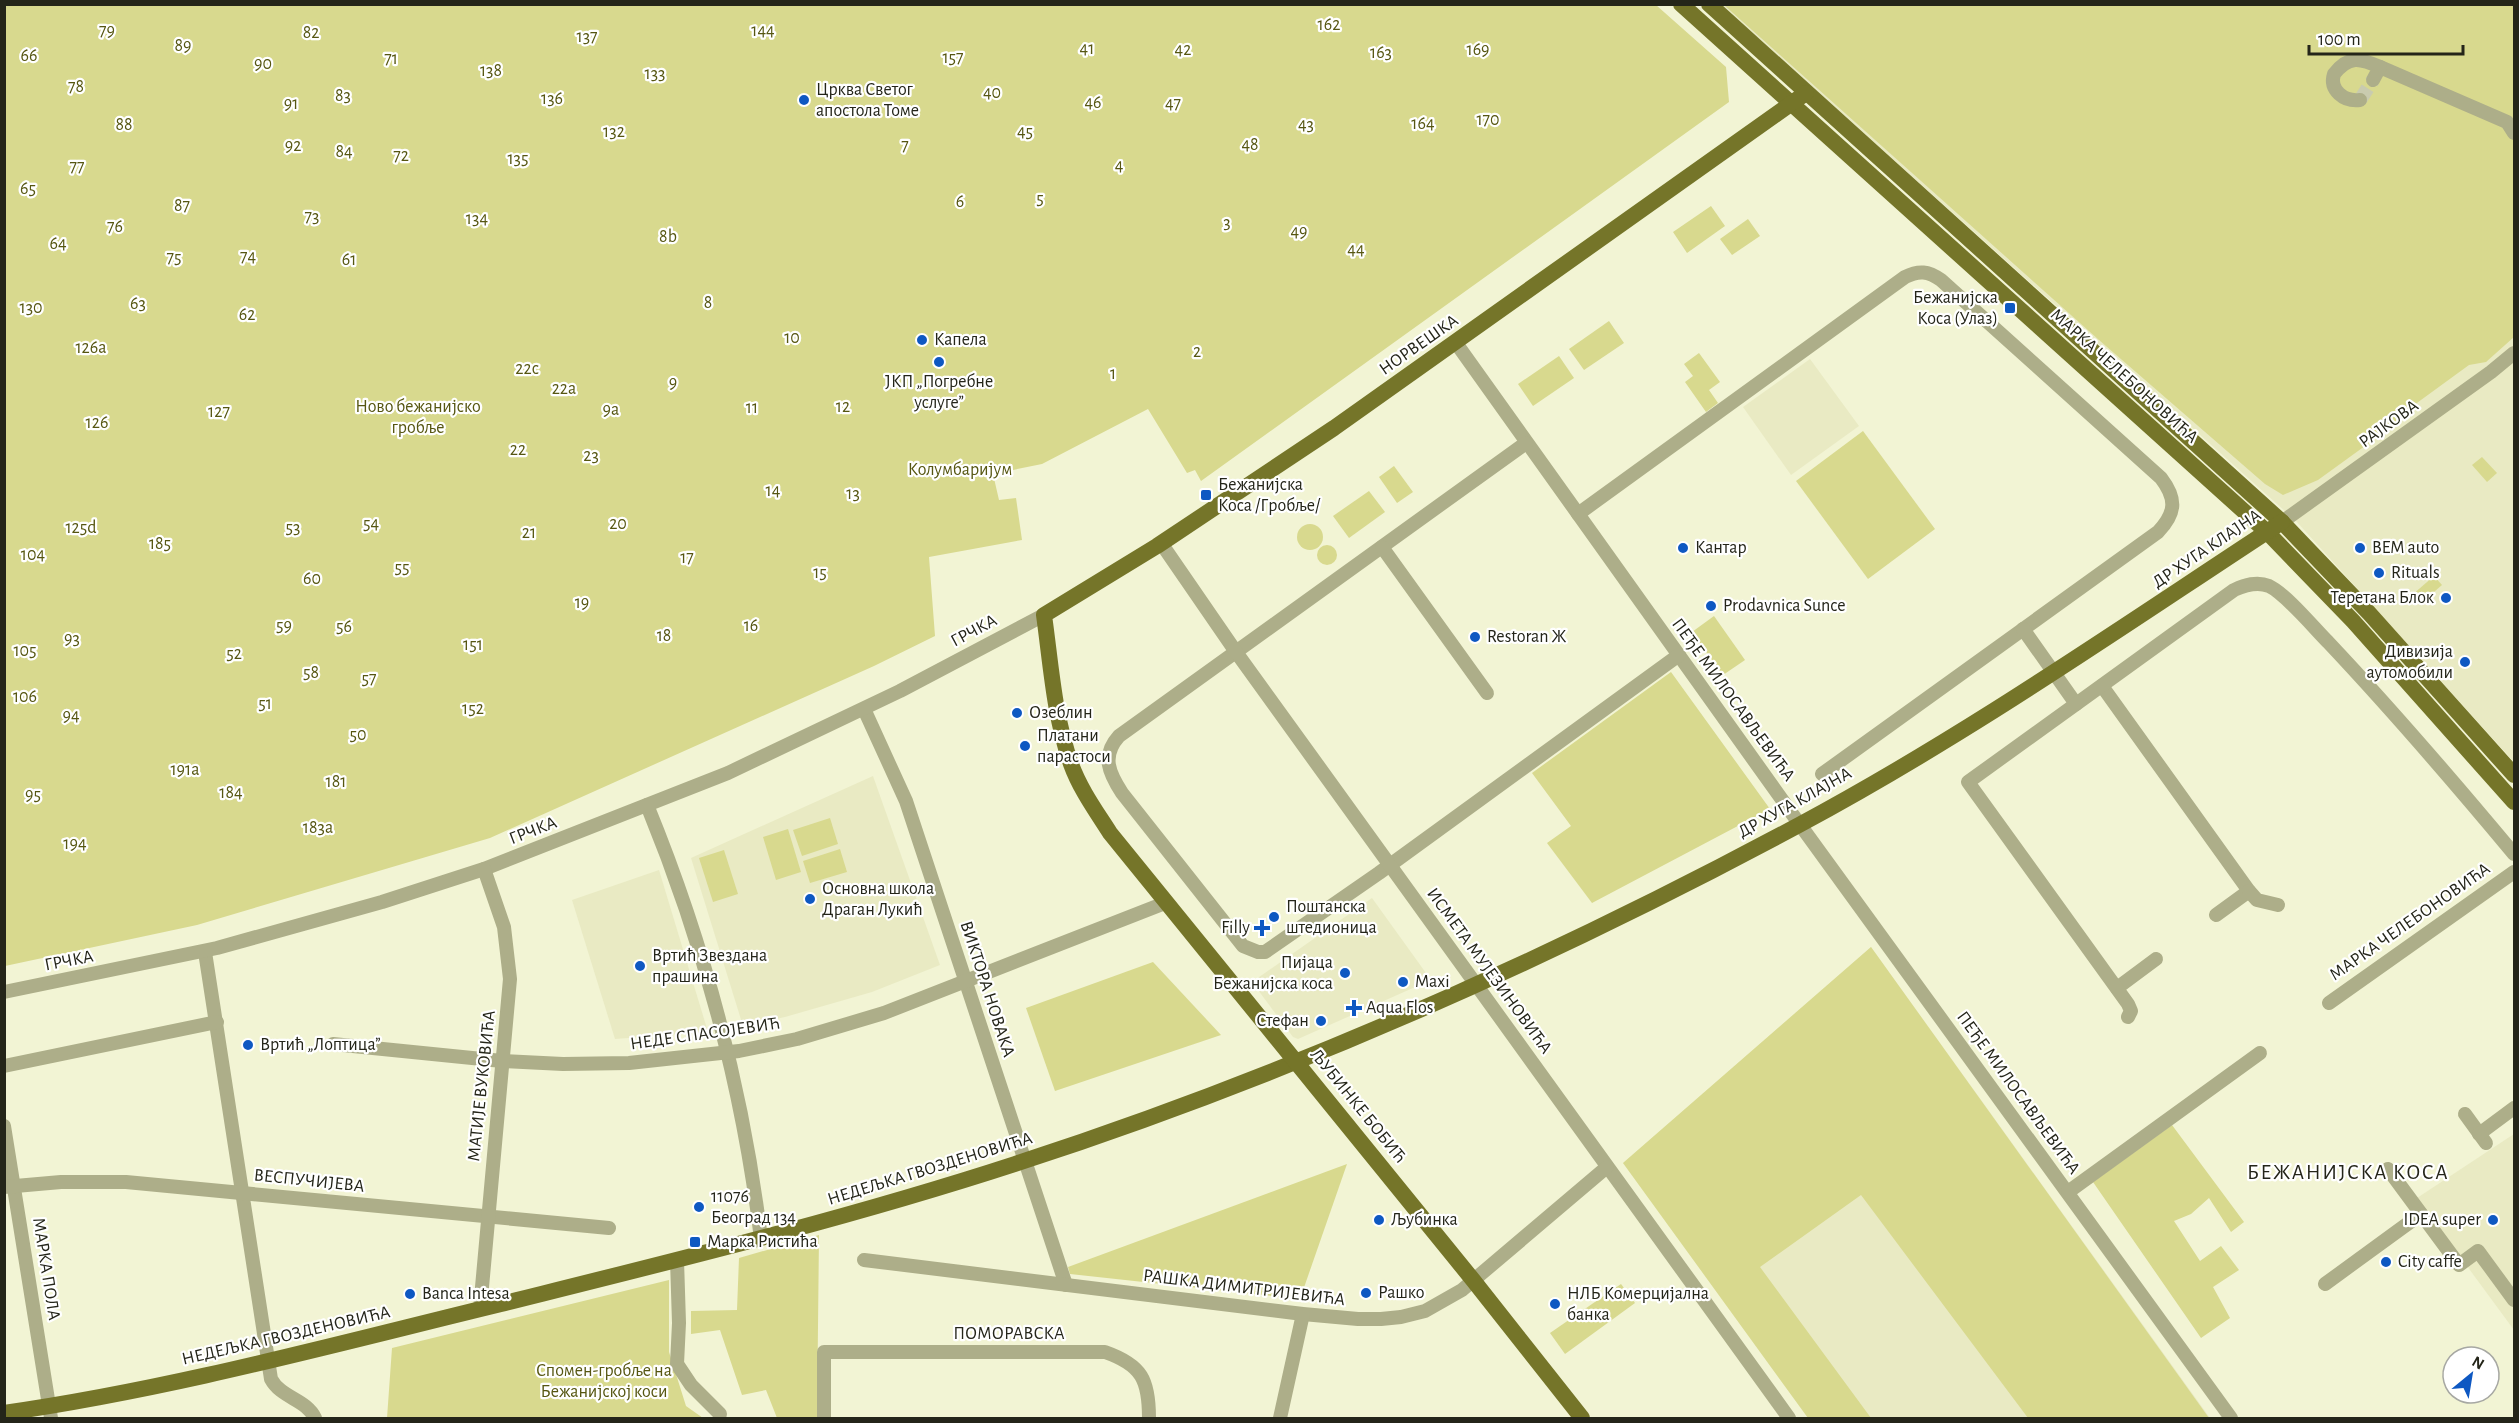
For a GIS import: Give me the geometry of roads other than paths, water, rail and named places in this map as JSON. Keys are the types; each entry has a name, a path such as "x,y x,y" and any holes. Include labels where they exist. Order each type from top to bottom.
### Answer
{"main road":[{"name":"МАРКА ЧЕЛЕБОНОВИЋА","path":"1681,4 2267,532 2361,629 2514,802"},
{"name":"МАРКА ЧЕЛЕБОНОВИЋА","path":"1709,4 2282,522 2369,613 2514,775"},
{"name":"НОРВЕШКА","path":"1044,615 1161,543 1334,428 1806,93"},
{"name":"ДР ХУГА КЛАЈНА","path":"1297,1062 1476,985 1652,901 1800,824 1922,754 2054,673 2282,522"},
{"name":"ЉУБИНКЕ БОБИЋ","path":"1044,615 1059,721 1072,767 1080,785 1110,833 1473,1280 1582,1419"},
{"name":"НЕДЕЉКА ГВОЗДЕНОВИЋА","path":"4,1413 50,1412 136,1390 268,1361 761,1239 1025,1161 1297,1062"}],"street":[{"path":"2360,100 2352,100 2335,90 2332,85 2334,74 2355,59 2364,60 2507,122 2514,133"},
{"path":"2373,80 2380,67"},
{"path":"1578,514 1905,277 1913,273 1927,272 1948,286 2161,478 2171,493 2172,510 2168,521 2158,532 1822,774"},
{"name":"ПЕЂЕ МИЛОСАВЉЕВИЋА","path":"1456,343 1800,824 2231,1419"},
{"name":"РАЈКОВА","path":"2282,522 2491,372 2514,352"},
{"path":"1526,443 1166,701 1113,742 1108,753 1108,767 1122,793 1243,946 1258,952 1265,952 1679,655"},
{"name":"ИСМЕТА МУЈЕЗИНОВИЋА","path":"1161,543 1236,652 1789,1419"},
{"path":"1382,547 1487,693"},
{"path":"2128,1017 2131,1011 2128,1004 1968,782 2234,590 2253,584 2272,587 2400,720 2514,854"},
{"name":"ГРЧКА","path":"4,992 205,951 382,902 484,869 728,773 864,709 1044,615"},
{"path":"2023,629 2076,704"},
{"path":"2102,686 2249,891 2257,900 2278,905"},
{"name":"ВИКТОРА НОВАКА","path":"864,709 906,801 1066,1285"},
{"path":"647,805 695,935 728,1053 753,1182 761,1239"},
{"name":"МАТИЈЕ ВУКОВИЋА","path":"480,1309 509,971 504,927 484,869"},
{"name":"МАРКА ЧЕЛЕБОНОВИЋА","path":"2329,1003 2514,872"},
{"path":"2216,915 2249,891"},
{"name":"НЕДЕ СПАСОЈЕВИЋ","path":"333,1044 502,1061 563,1064 629,1063 728,1053 797,1039 836,1028 966,982 1166,903"},
{"path":"205,951 268,1361 274,1384 307,1406 315,1419"},
{"path":"2117,988 2156,959"},
{"path":"4,1066 217,1022"},
{"name":"ПЕЂЕ МИЛОСАВЉЕВИЋА","path":"2068,1192 2260,1053"},
{"path":"2465,1114 2483,1138 2514,1108"},
{"name":"МАРКА ПОЛА","path":"4,1126 9,1186 50,1412"},
{"name":"РАШКА ДИМИТРИЈЕВИЋА","path":"864,1260 1303,1314 1358,1319 1401,1317 1425,1311 1446,1300 1607,1167"},
{"path":"2388,1169 2459,1265 2478,1251 2514,1300"},
{"name":"ВЕСПУЧИЈЕВА","path":"9,1186 61,1182 126,1182 609,1228"},
{"path":"2325,1284 2421,1214"},
{"path":"677,1260 678,1364 689,1384 720,1414"},
{"path":"1280,1419 1303,1314"},
{"name":"ПОМОРАВСКА","path":"824,1419 824,1353 1105,1353 1125,1361 1145,1379 1149,1419"}],"tunnel":[{"path":"2360,100 2373,80"}],"place":[{"name":"Црква Светог апостола Томе","path":"804,100"},
{"name":"Бежанијска Коса (Улаз)","path":"2010,308"},
{"name":"Капела","path":"922,340"},
{"name":"ЈКП „Погребне услуге”","path":"939,362"},
{"name":"Бежанијска Коса /Гробље/","path":"1206,495"},
{"name":"Кантар","path":"1683,548"},
{"name":"BEM auto","path":"2360,548"},
{"name":"Rituals","path":"2379,573"},
{"name":"Теретана Блок","path":"2446,598"},
{"name":"Prodavnica Sunce","path":"1711,606"},
{"name":"Restoran Ж","path":"1475,637"},
{"name":"Дивизија аутомобили","path":"2465,662"},
{"name":"Озеблин","path":"1017,713"},
{"name":"Платани парастоси","path":"1025,746"},
{"name":"Основна школа Драган Лукић","path":"810,899"},
{"name":"Поштанска штедионица","path":"1274,917"},
{"name":"Filly","path":"1262,928"},
{"name":"Вртић Звездана прашина","path":"640,966"},
{"name":"Пијаца Бежанијска коса","path":"1345,973"},
{"name":"Maxi","path":"1403,982"},
{"name":"Aqua Flos","path":"1354,1008"},
{"name":"Стефан","path":"1321,1021"},
{"name":"Вртић „Лоптица”","path":"248,1045"},
{"name":"11076 Београд 134","path":"699,1207"},
{"name":"Љубинка","path":"1379,1220"},
{"name":"IDEA super","path":"2493,1220"},
{"name":"Марка Ристића","path":"695,1242"},
{"name":"City caffe","path":"2386,1262"},
{"name":"Рашко","path":"1366,1293"},
{"name":"Banca Intesa","path":"410,1294"},
{"name":"НЛБ Комерцијална банка","path":"1555,1304"}],"district":[{"name":"БЕЖАНИЈСКА КОСА","path":"2348,1172"}],"park label":[{"name":"162","path":"1329,25"},
{"name":"79","path":"107,31"},
{"name":"144","path":"763,31"},
{"name":"82","path":"311,33"},
{"name":"137","path":"587,37"},
{"name":"89","path":"183,46"},
{"name":"41","path":"1087,49"},
{"name":"42","path":"1183,50"},
{"name":"169","path":"1478,50"},
{"name":"163","path":"1381,53"},
{"name":"66","path":"29,56"},
{"name":"157","path":"953,58"},
{"name":"71","path":"391,59"},
{"name":"90","path":"263,64"},
{"name":"138","path":"491,71"},
{"name":"133","path":"655,74"},
{"name":"78","path":"76,87"},
{"name":"40","path":"992,93"},
{"name":"83","path":"343,96"},
{"name":"136","path":"552,99"},
{"name":"46","path":"1093,103"},
{"name":"91","path":"291,104"},
{"name":"47","path":"1173,104"},
{"name":"170","path":"1488,120"},
{"name":"164","path":"1423,124"},
{"name":"88","path":"124,125"},
{"name":"43","path":"1306,125"},
{"name":"132","path":"614,132"},
{"name":"45","path":"1025,132"},
{"name":"48","path":"1250,145"},
{"name":"92","path":"293,146"},
{"name":"7","path":"905,146"},
{"name":"84","path":"344,152"},
{"name":"72","path":"401,156"},
{"name":"135","path":"518,159"},
{"name":"4","path":"1119,166"},
{"name":"77","path":"77,167"},
{"name":"65","path":"28,189"},
{"name":"5","path":"1040,199"},
{"name":"6","path":"960,202"},
{"name":"87","path":"182,206"},
{"name":"73","path":"312,217"},
{"name":"134","path":"477,219"},
{"name":"3","path":"1227,223"},
{"name":"76","path":"115,227"},
{"name":"49","path":"1299,232"},
{"name":"8b","path":"668,237"},
{"name":"64","path":"58,244"},
{"name":"44","path":"1356,250"},
{"name":"74","path":"248,257"},
{"name":"75","path":"174,258"},
{"name":"61","path":"349,260"},
{"name":"8","path":"708,303"},
{"name":"63","path":"138,304"},
{"name":"130","path":"31,308"},
{"name":"62","path":"247,315"},
{"name":"10","path":"792,338"},
{"name":"126a","path":"91,348"},
{"name":"2","path":"1197,352"},
{"name":"22c","path":"527,369"},
{"name":"1","path":"1113,374"},
{"name":"9","path":"673,383"},
{"name":"22a","path":"564,389"},
{"name":"12","path":"843,407"},
{"name":"11","path":"752,408"},
{"name":"9a","path":"611,410"},
{"name":"127","path":"219,412"},
{"name":"Ново бежанијско гробље","path":"418,417"},
{"name":"126","path":"97,423"},
{"name":"22","path":"518,450"},
{"name":"23","path":"591,456"},
{"name":"Колумбаријум","path":"960,470"},
{"name":"14","path":"773,491"},
{"name":"13","path":"853,494"},
{"name":"54","path":"371,524"},
{"name":"20","path":"618,524"},
{"name":"125d","path":"81,528"},
{"name":"53","path":"293,528"},
{"name":"21","path":"529,533"},
{"name":"185","path":"160,544"},
{"name":"104","path":"33,555"},
{"name":"17","path":"687,558"},
{"name":"55","path":"402,568"},
{"name":"15","path":"820,573"},
{"name":"60","path":"312,579"},
{"name":"19","path":"582,603"},
{"name":"59","path":"284,626"},
{"name":"16","path":"751,626"},
{"name":"56","path":"344,627"},
{"name":"18","path":"664,636"},
{"name":"93","path":"72,639"},
{"name":"151","path":"473,645"},
{"name":"105","path":"25,651"},
{"name":"52","path":"234,654"},
{"name":"58","path":"311,673"},
{"name":"57","path":"369,679"},
{"name":"106","path":"25,697"},
{"name":"51","path":"265,704"},
{"name":"152","path":"473,709"},
{"name":"94","path":"71,716"},
{"name":"50","path":"358,735"},
{"name":"191a","path":"185,770"},
{"name":"181","path":"336,782"},
{"name":"184","path":"231,793"},
{"name":"95","path":"33,795"},
{"name":"183a","path":"318,828"},
{"name":"194","path":"75,844"},
{"name":"Спомен-гробље на Бежанијској коси","path":"604,1381"}]}
